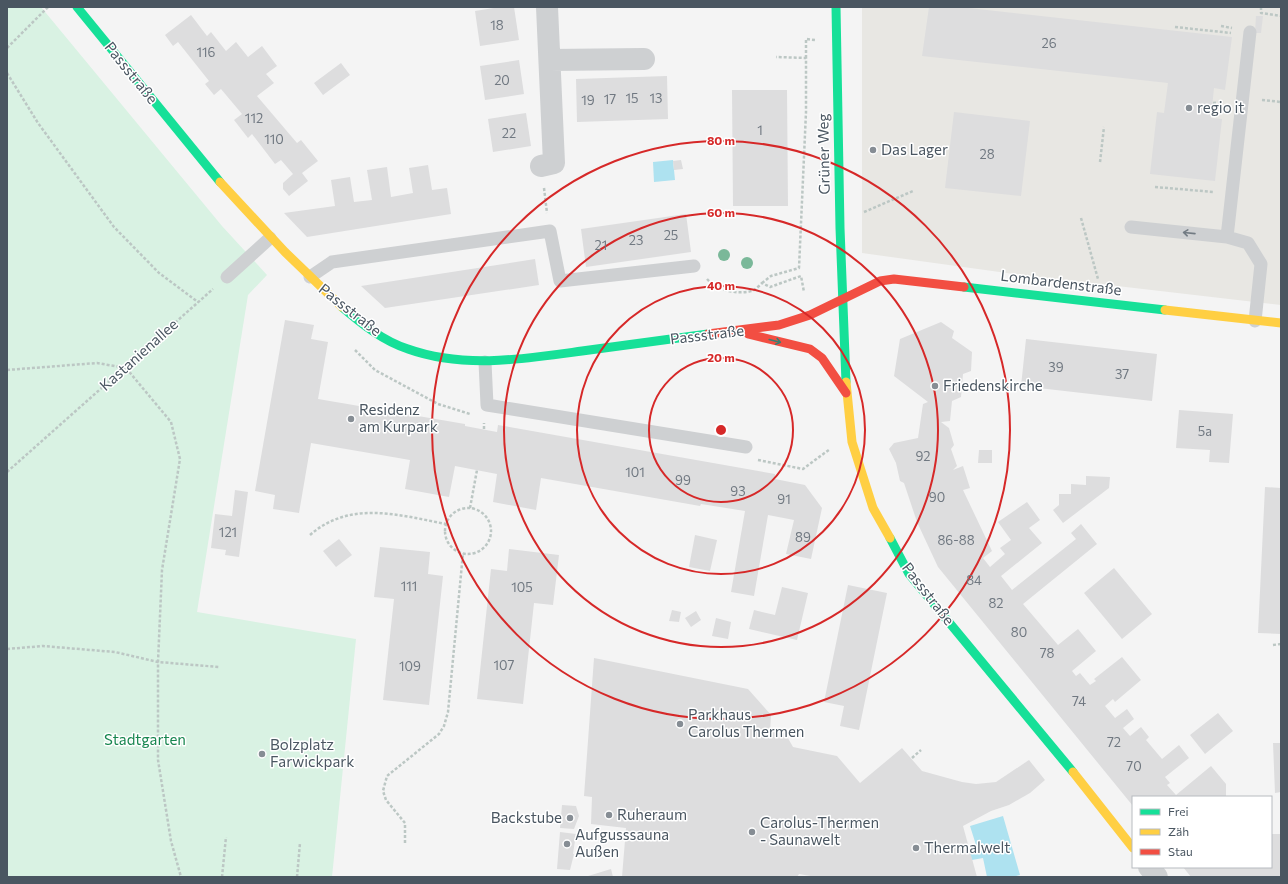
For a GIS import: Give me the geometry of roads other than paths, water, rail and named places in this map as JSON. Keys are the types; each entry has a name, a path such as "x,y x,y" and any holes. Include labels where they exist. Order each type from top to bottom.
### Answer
{"street":[{"name":"Passstraße","path":"77,7 270,238 341,307 371,330 407,348 446,358 485,362 521,359 778,325 810,315 842,299 846,392 852,442 873,508 909,574 1043,735 1132,847"},
{"path":"541,166 554,163 547,7"},
{"name":"Grüner Weg","path":"836,7 842,299"},
{"path":"550,60 644,59"},
{"name":"Lombardenstraße","path":"842,299 880,282 894,279 1012,291 1281,323"},
{"path":"738,331 810,349 822,358 846,392"},
{"path":"1150,868 1157,877"}],"lane":[{"path":"1227,237 1250,32"},
{"path":"1131,227 1227,237 1248,243 1261,264 1255,321"},
{"path":"310,277 332,262 550,231 560,281 694,266"},
{"path":"227,277 270,238"},
{"path":"485,362 487,405 746,447"}],"water":[{"path":"673,160 675,180 654,182 653,162"},
{"path":"1003,816 1020,875 1012,877 987,877 983,858 972,860 970,854 985,850 983,843 976,845 970,826"}],"place":[{"name":"regio it","path":"1189,108"},
{"name":"Das Lager","path":"873,150"},
{"name":"Friedenskirche","path":"935,386"},
{"name":"Residenz am Kurpark","path":"351,419"},
{"name":"Parkhaus Carolus Thermen","path":"680,724"},
{"name":"Bolzplatz Farwickpark","path":"262,754"},
{"name":"Ruheraum","path":"609,815"},
{"name":"Backstube","path":"570,818"},
{"name":"Carolus-Thermen - Saunawelt","path":"752,832"},
{"name":"Aufgusssauna Außen","path":"567,844"},
{"name":"Thermalwelt","path":"916,848"}],"park label":[{"name":"Stadtgarten","path":"145,740"}]}
